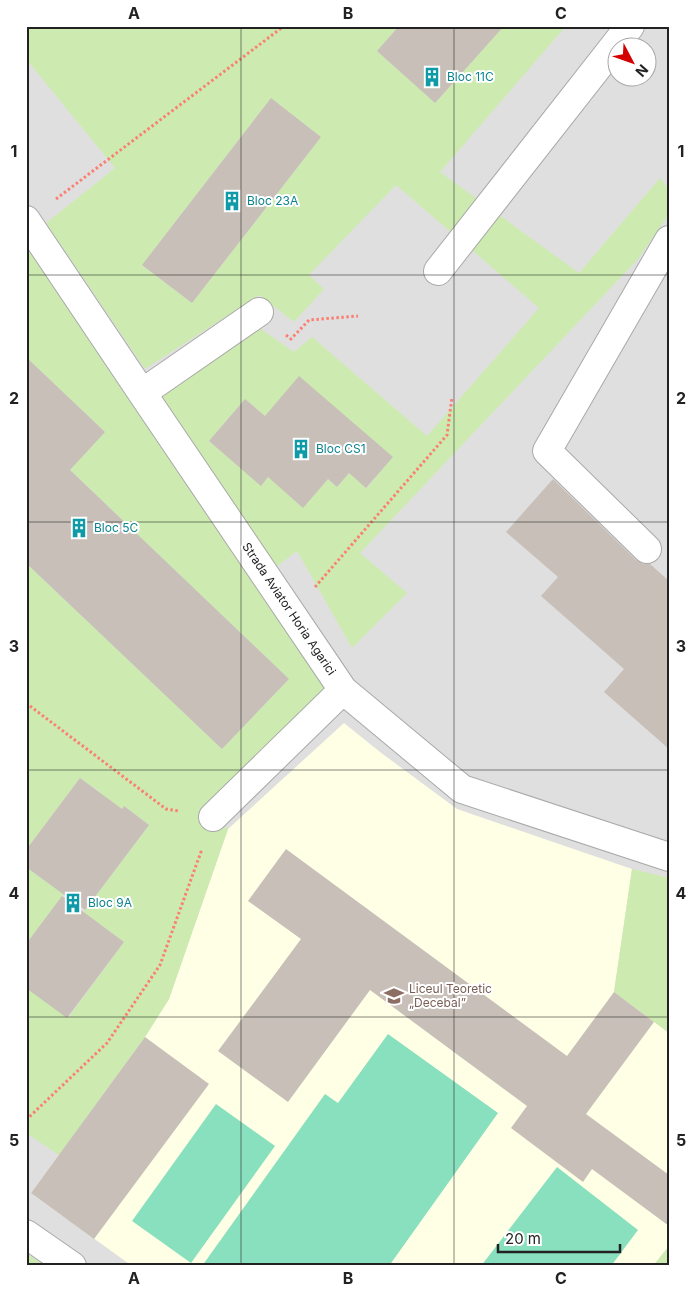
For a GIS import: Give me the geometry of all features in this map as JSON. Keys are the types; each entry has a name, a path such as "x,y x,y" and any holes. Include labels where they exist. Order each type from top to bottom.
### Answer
{"street":[{"path":"438,271 630,26"},
{"name":"Strada Aviator Horia Agarici","path":"27,220 343,690 462,789 669,857"},
{"path":"647,549 547,451 669,240"},
{"path":"142,393 258,312"},
{"path":"213,817 343,690"},
{"path":"26,1234 72,1266"}],"path":[{"path":"27,220 284,26"},
{"path":"291,339 309,320 358,316"},
{"path":"341,556 447,435 452,397"},
{"path":"26,704 166,809 213,817 160,966 107,1043 26,1120"}],"shaded area":[{"path":"26,26 669,26 669,1266 26,1266"},
{"name":"Liceul Teoretic „Decebal”","path":"344,723 457,809 632,869 614,992 669,1033 669,1246 653,1266 132,1266 31,1193 145,1037 169,999 228,829"}],"green space":[{"path":"26,26 399,26 377,51 435,103 504,26 566,26 440,172 579,273 660,178 669,190 669,214 638,259 360,553 407,593 352,648 297,551 276,567 153,395 258,327 294,352 312,337 427,436 539,308 396,185 309,275 324,289 294,322 259,295 145,369 46,223 115,168 26,59","holes":["271,98 321,137 192,303 142,265","245,399 265,416 392,457 367,488 349,473 337,487 328,479 303,507 268,477 260,485 209,441"]},
{"path":"26,242 328,691 203,806 228,829 169,999 145,1037 59,1155 26,1133 26,981 56,997 50,1005 68,1018 124,942 104,927 75,924 149,825 124,806 110,824 89,807 100,792 80,778 26,850 26,563 222,749 289,679 70,470 105,432 26,357"},
{"path":"26,867 42,879 51,867 72,883 26,944"},
{"path":"632,869 669,878 669,1033 614,992"},
{"path":"388,1034 498,1113 389,1266 202,1266 325,1094 338,1103"},
{"path":"216,1104 275,1146 191,1263 132,1221"},
{"path":"557,1167 638,1230 611,1266 481,1266"},
{"path":"669,1246 669,1266 653,1266"},
{"path":"26,1253 45,1266 26,1266"}],"building":[{"name":"Bloc 11C","path":"399,26 504,26 435,103 377,51"},
{"name":"Bloc 23A","path":"271,98 321,137 192,303 142,265"},
{"name":"Bloc 5C","path":"26,357 105,432 70,470 289,679 222,749 26,563"},
{"name":"Bloc CS1","path":"299,376 393,457 366,488 349,473 337,487 328,479 303,508 268,477 261,486 209,441 245,399 265,416"},
{"path":"553,479 636,560 643,564 650,564 669,581 669,749 604,692 624,669 541,596 558,577 506,532"},
{"path":"80,778 122,809 124,806 149,825 85,910 26,867 26,850"},
{"path":"286,849 567,1056 614,992 654,1022 586,1114 669,1175 669,1226 592,1169 583,1182 511,1128 527,1106 370,990 288,1102 218,1051 301,939 248,901"},
{"path":"62,896 124,942 67,1018 26,988 26,944"},
{"path":"145,1037 209,1084 94,1239 31,1193"}],"place":[{"name":"Bloc 11C","path":"432,77"},
{"name":"Bloc 23A","path":"232,201"},
{"name":"Bloc CS1","path":"301,449"},
{"name":"Bloc 5C","path":"79,528"},
{"name":"Bloc 9A","path":"73,903"},
{"name":"Liceul Teoretic „Decebal”","path":"394,996"}]}
